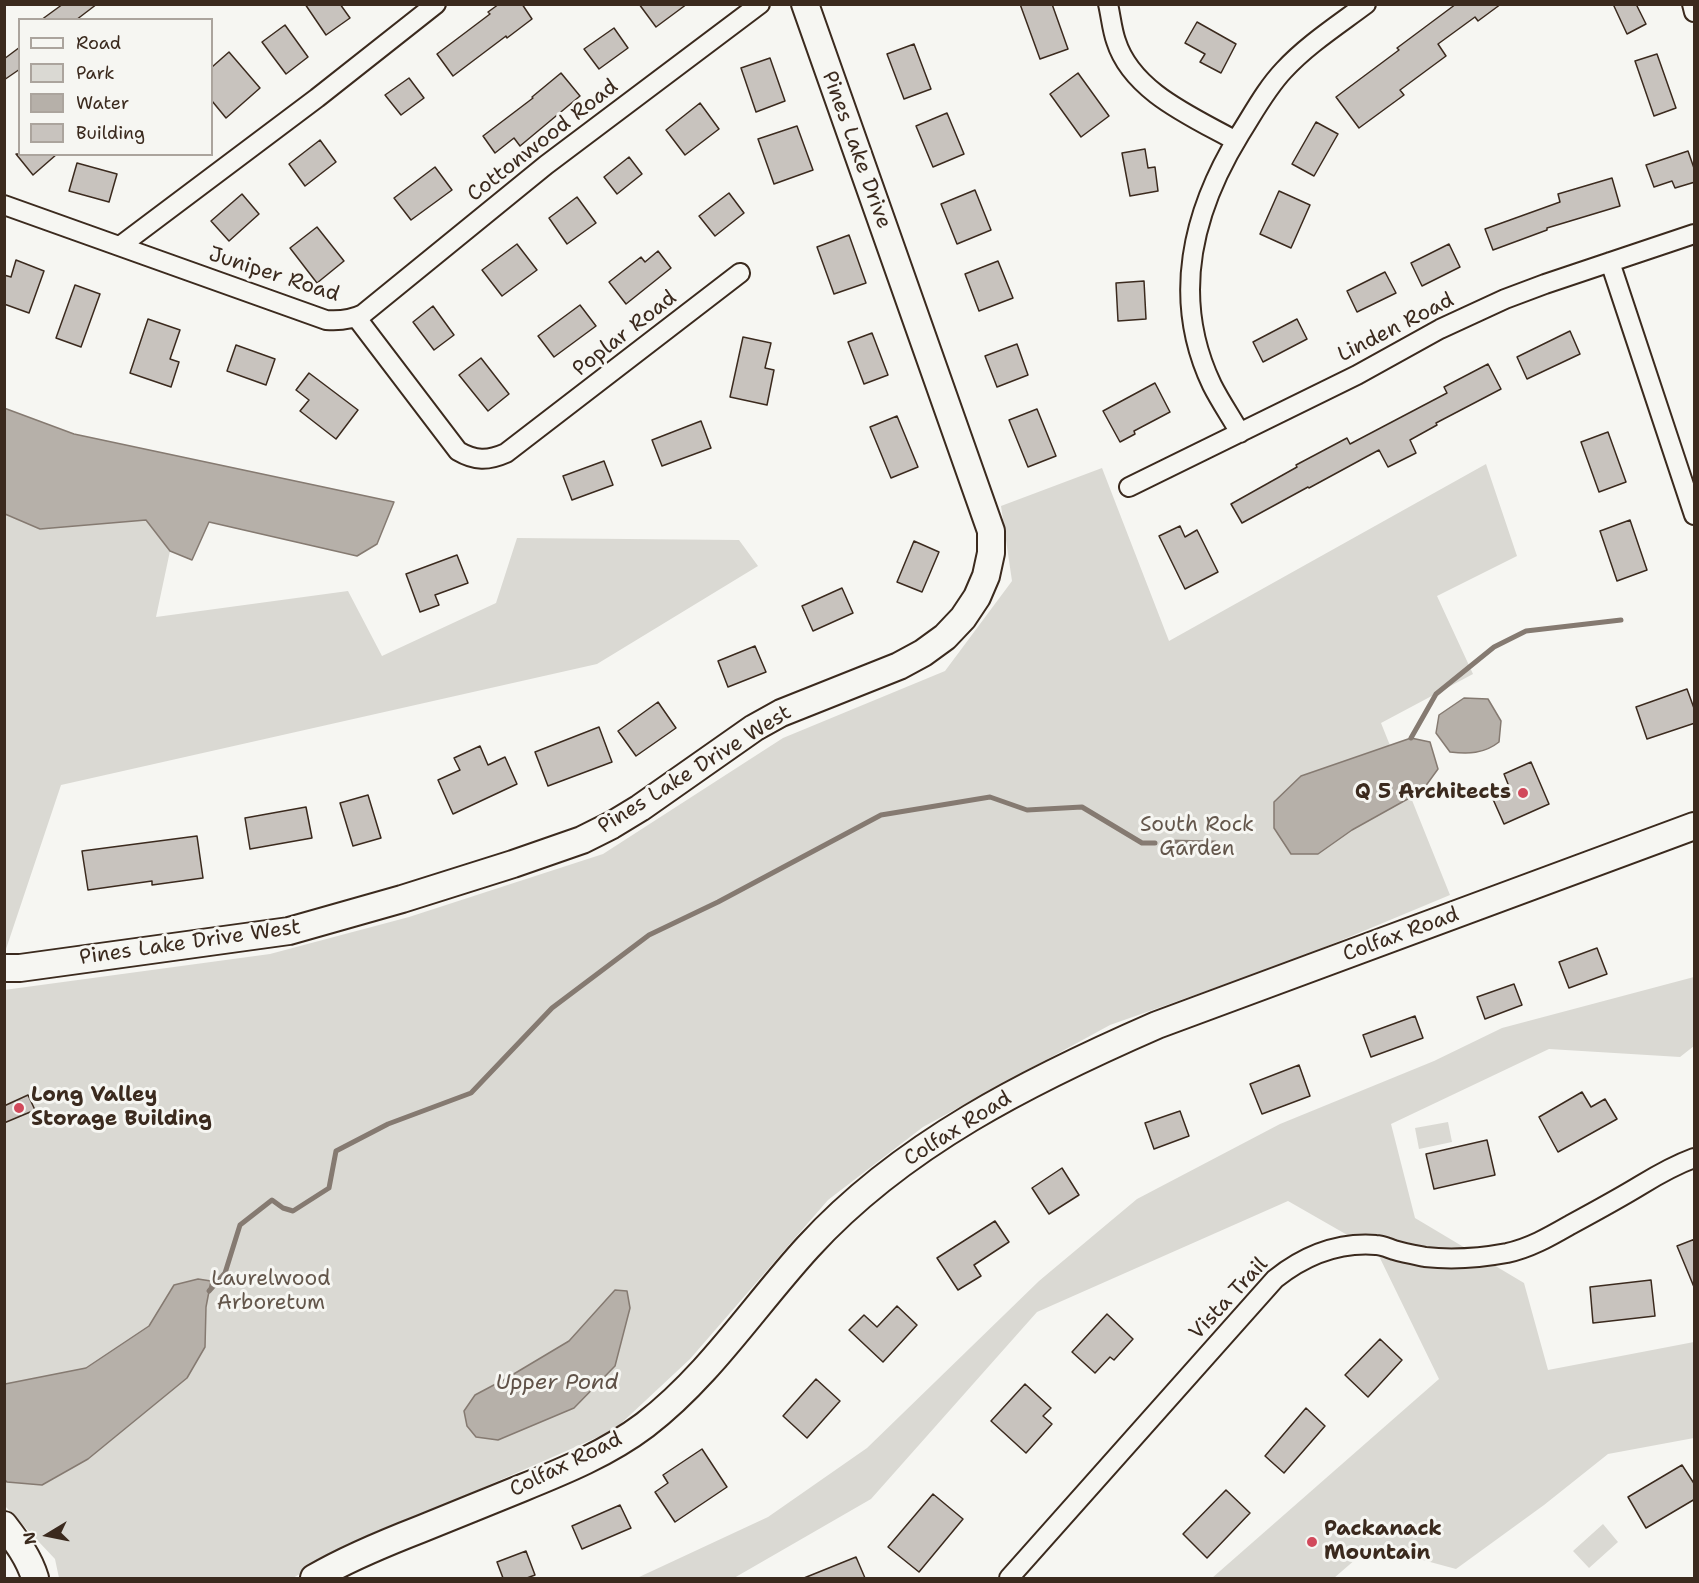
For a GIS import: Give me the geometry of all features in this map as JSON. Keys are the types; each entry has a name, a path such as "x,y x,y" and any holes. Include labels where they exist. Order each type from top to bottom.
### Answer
{"street":[{"path":"120,246 436,4"},
{"name":"Cottonwood Road","path":"356,317 363,314 546,165 760,4"},
{"name":"Pines Lake Drive","path":"805,4 908,294"},
{"path":"1108,4 1116,42 1126,62 1140,80 1158,96 1236,141"},
{"path":"1240,433 1212,384 1196,337 1190,295 1191,262 1197,230 1219,170 1267,91 1304,51 1366,4"},
{"path":"1692,4 1695,12"},
{"name":"Juniper Road","path":"4,205 326,320 339,321 356,317 458,451 468,457 481,460 494,458 506,453 537,430"},
{"name":"Linden Road","path":"1129,488 1357,375 1440,329 1505,299 1695,234"},
{"path":"1610,262 1695,515"},
{"name":"Poplar Road","path":"537,430 740,273"},
{"name":"Pines Lake Drive West","path":"4,968 20,968 289,931 513,864 582,840 612,825 754,728 781,713 899,666 923,653 963,618 977,597 989,565 991,531 908,294"},
{"name":"Colfax Road","path":"314,1578 371,1549 565,1471 611,1447 643,1426 672,1403 698,1377 808,1247 840,1215 912,1156 1029,1084 1157,1025 1695,826"},
{"name":"Vista Trail","path":"1009,1578 1275,1279 1292,1266 1311,1255 1333,1248 1356,1245 1379,1245 1396,1251 1452,1259 1510,1252 1538,1243 1656,1175 1679,1163 1695,1158"},
{"path":"4,1525 19,1545 35,1578"}],"green space":[{"name":"Laurelwood Arboretum","path":"1486,464 1517,556 1437,596 1473,674 1381,723 1450,895 1294,960 1110,1025 923,1127 828,1200 690,1359 614,1430 339,1551 293,1578 59,1578 55,1559 5,1506 4,990 270,954 409,917 603,854 783,738 945,671 1012,581 1001,506 1102,468 1169,641"},
{"path":"5,514 40,529 146,520 170,551 156,617 348,591 382,656 496,603 517,538 739,540 758,566 597,664 61,785 5,952"},
{"path":"1694,977 1694,1046 1680,1057 1549,1049 1391,1124 1415,1218 1524,1283 1548,1370 1694,1342 1694,1438 1608,1454 1544,1505 1456,1569 1371,1546 1334,1578 1212,1578 1439,1379 1377,1252 1288,1201 1037,1312 871,1499 734,1578 637,1578 768,1517 867,1448 1039,1281 1137,1199 1280,1124 1434,1061 1502,1028"},
{"path":"1448,1122 1452,1142 1419,1149 1415,1128"},
{"path":"1603,1524 1618,1542 1589,1568 1573,1551"}],"water":[{"path":"4,408 74,434 394,502 377,544 357,556 209,522 192,560 170,551 146,520 40,529 5,514"},
{"path":"1464,698 1488,699 1501,721 1499,742 1488,749 1476,752 1450,752 1436,733 1439,715"},
{"path":"1411,738 1430,742 1438,769 1422,791 1352,830 1318,854 1291,854 1274,828 1274,802 1301,776"},
{"path":"198,1279 211,1281 206,1307 205,1347 187,1378 88,1459 42,1485 7,1482 4,1479 5,1384 86,1368 149,1326 174,1285"},
{"name":"Upper Pond","path":"615,1290 627,1291 630,1308 615,1366 574,1408 498,1440 476,1437 467,1426 464,1411 475,1395 569,1341"}],"building":[{"path":"63,4 97,4 79,18 44,18"},
{"path":"305,4 340,4 350,18 326,35"},
{"path":"499,4 522,4 532,19 453,76 437,54 490,14 488,12"},
{"path":"639,4 687,4 656,27"},
{"path":"1020,4 1052,4 1068,49 1040,59"},
{"path":"1456,4 1501,4 1478,21 1475,17 1438,44 1446,56 1400,90 1404,95 1359,128 1336,97"},
{"path":"1613,4 1636,4 1646,24 1627,34"},
{"path":"1197,22 1236,44 1221,73 1200,62 1205,54 1185,43"},
{"path":"285,25 308,57 286,74 262,42"},
{"path":"614,28 628,48 599,69 584,49"},
{"path":"914,44 931,89 904,99 887,54"},
{"path":"18,48 18,70 4,80 4,59"},
{"path":"229,52 260,88 226,118 213,102 213,66"},
{"path":"1657,54 1676,108 1654,116 1635,61"},
{"path":"770,58 785,101 756,112 741,68"},
{"path":"561,73 580,96 520,146 514,138 495,153 483,136 533,98"},
{"path":"1078,73 1109,116 1081,137 1050,94"},
{"path":"409,78 424,98 401,115 385,95"},
{"path":"700,103 719,129 685,155 666,130"},
{"path":"947,113 964,154 933,167 916,126"},
{"path":"1316,122 1338,134 1314,176 1292,164"},
{"path":"797,126 813,170 774,184 758,139"},
{"path":"320,140 336,162 305,186 289,164"},
{"path":"1145,149 1148,168 1155,167 1158,191 1130,196 1122,153"},
{"path":"1688,151 1695,171 1695,182 1675,188 1672,181 1654,187 1646,165"},
{"path":"16,154 18,156 55,156 33,175"},
{"path":"629,157 642,174 617,194 604,177"},
{"path":"77,163 117,174 109,202 69,191"},
{"path":"435,167 452,190 411,220 394,198"},
{"path":"1612,178 1620,206 1547,228 1547,230 1493,250 1485,229 1560,202 1558,194"},
{"path":"975,190 991,230 957,244 941,204"},
{"path":"1279,191 1310,205 1291,248 1260,234"},
{"path":"729,193 744,213 715,236 699,216"},
{"path":"242,194 259,214 229,241 211,221"},
{"path":"577,197 596,223 567,244 549,218"},
{"path":"317,227 344,261 317,283 290,248"},
{"path":"849,235 866,283 834,294 817,247"},
{"path":"517,244 537,270 502,296 482,270"},
{"path":"1449,244 1460,267 1422,286 1411,263"},
{"path":"658,251 671,268 626,304 609,282 641,257 645,262"},
{"path":"16,260 44,271 29,313 4,304 4,275 11,277"},
{"path":"998,261 1013,298 979,311 965,274"},
{"path":"1385,272 1396,293 1357,312 1347,291"},
{"path":"1144,281 1146,319 1118,321 1116,283"},
{"path":"75,285 100,294 81,347 56,338"},
{"path":"580,305 596,326 554,357 538,336"},
{"path":"433,306 454,335 434,350 413,322"},
{"path":"148,319 180,330 170,359 179,362 171,387 130,373"},
{"path":"1297,319 1307,339 1263,362 1253,342"},
{"path":"1570,331 1580,354 1527,379 1517,357"},
{"path":"872,333 888,375 864,384 848,342"},
{"path":"743,337 771,343 765,368 774,370 767,405 730,397"},
{"path":"1017,344 1028,375 997,387 985,356"},
{"path":"236,345 275,359 266,385 227,371"},
{"path":"481,358 509,394 488,411 459,375"},
{"path":"1488,364 1501,389 1436,423 1437,425 1410,440 1416,453 1388,467 1379,450 1242,523 1231,504 1347,438 1350,444 1447,393 1444,387"},
{"path":"309,373 358,410 336,439 300,411 309,400 296,390"},
{"path":"1155,383 1170,412 1134,431 1135,434 1120,442 1103,411"},
{"path":"1037,409 1056,456 1028,467 1009,420"},
{"path":"897,416 918,467 891,478 870,427"},
{"path":"701,421 711,448 662,466 652,440"},
{"path":"1608,432 1626,482 1599,492 1581,442"},
{"path":"604,461 613,485 572,500 563,476"},
{"path":"1630,520 1647,570 1617,581 1600,531"},
{"path":"1180,526 1185,537 1197,530 1218,572 1185,589 1159,536"},
{"path":"914,541 939,552 922,592 897,582"},
{"path":"457,555 468,583 435,595 439,605 420,612 406,574"},
{"path":"842,588 853,613 813,631 802,606"},
{"path":"755,646 766,672 728,687 718,661"},
{"path":"1687,689 1695,711 1695,723 1647,739 1636,707"},
{"path":"658,702 676,728 636,756 618,731"},
{"path":"599,727 612,762 548,786 535,752"},
{"path":"480,746 488,765 505,757 517,784 453,814 438,780 460,770 454,758"},
{"name":"Q 5 Architects","path":"1531,762 1549,804 1504,824 1492,797 1510,789 1504,774"},
{"path":"368,795 381,838 353,846 340,803"},
{"path":"306,807 312,838 250,849 245,818"},
{"path":"197,836 203,878 152,885 152,881 88,890 82,851"},
{"path":"1597,948 1607,974 1569,988 1559,962"},
{"path":"1514,984 1522,1005 1485,1019 1477,997"},
{"path":"1415,1016 1423,1038 1371,1057 1363,1035"},
{"path":"1299,1065 1310,1096 1262,1114 1250,1084"},
{"path":"1582,1092 1591,1107 1605,1099 1617,1119 1558,1152 1539,1117"},
{"name":"Long Valley Storage Building","path":"28,1095 35,1110 4,1123 4,1106"},
{"path":"1180,1111 1189,1136 1154,1149 1145,1123"},
{"path":"1487,1140 1495,1175 1434,1189 1426,1154"},
{"path":"1062,1168 1079,1195 1049,1214 1032,1188"},
{"path":"995,1221 1009,1242 974,1265 981,1276 958,1290 937,1258"},
{"path":"1695,1239 1695,1287 1694,1287 1677,1246"},
{"path":"1651,1280 1655,1316 1593,1323 1590,1287"},
{"path":"897,1306 917,1325 883,1362 849,1330 864,1315 877,1327"},
{"path":"1107,1314 1133,1339 1114,1360 1110,1357 1095,1373 1072,1352"},
{"path":"1380,1339 1402,1360 1368,1397 1345,1375"},
{"path":"816,1379 840,1401 807,1438 783,1416"},
{"path":"1025,1384 1051,1408 1043,1416 1052,1424 1026,1453 991,1421"},
{"path":"1306,1408 1325,1426 1284,1473 1265,1456"},
{"path":"702,1449 727,1487 675,1522 655,1492 668,1483 663,1475"},
{"path":"1682,1465 1695,1485 1695,1499 1646,1528 1628,1497"},
{"path":"1226,1490 1250,1513 1207,1558 1183,1534"},
{"path":"933,1494 963,1519 919,1572 888,1547"},
{"path":"620,1505 631,1528 582,1549 572,1526"},
{"path":"526,1551 535,1575 527,1578 503,1578 497,1562"},
{"path":"856,1557 865,1578 804,1578"}],"waterway":[{"path":"1411,738 1436,694 1494,647 1526,631 1621,620"},
{"path":"209,1291 225,1273 240,1225 272,1200 283,1208 293,1211 329,1188 336,1151 388,1124 471,1093 552,1008 649,935 718,902 881,815 990,797 1027,810 1082,807 1142,843 1155,843"},
{"path":"1168,842 1215,843"}],"place":[{"name":"Q 5 Architects","path":"1523,793"},
{"name":"Long Valley Storage Building","path":"19,1108"},
{"name":"Packanack Mountain","path":"1312,1542"}],"park label":[{"name":"South Rock Garden","path":"1197,838"}]}
